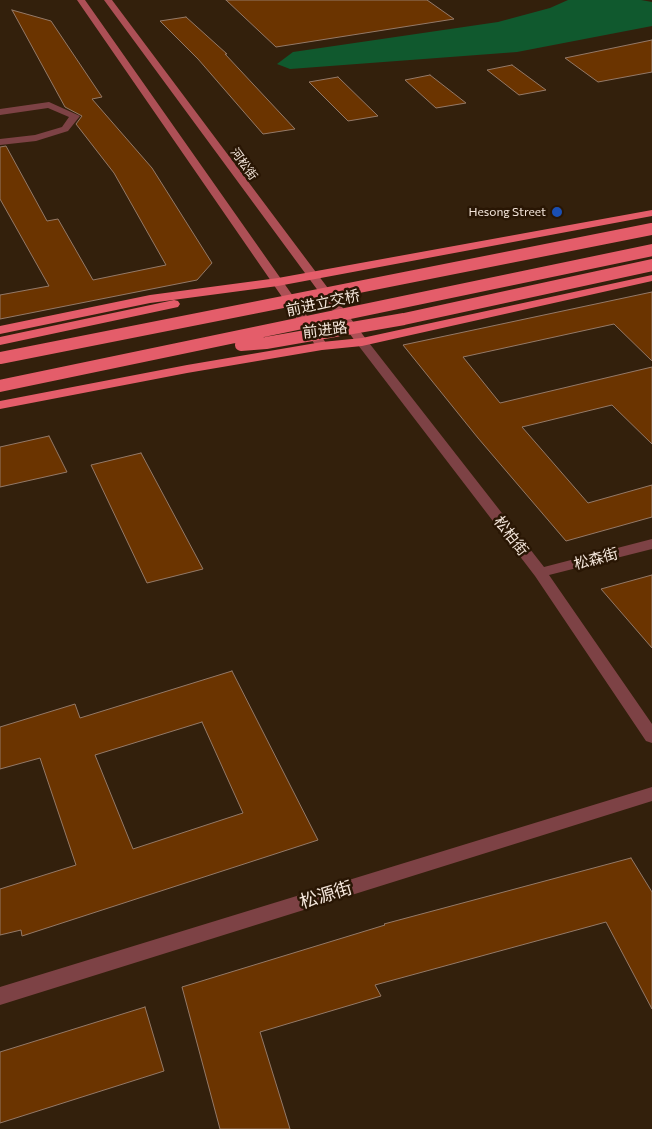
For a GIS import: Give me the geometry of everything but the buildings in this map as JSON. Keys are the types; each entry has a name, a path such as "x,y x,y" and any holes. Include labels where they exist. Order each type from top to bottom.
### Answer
{"highway":[{"path":"0,341 278,282 652,213"},
{"name":"前进立交桥","path":"0,358 652,229"},
{"name":"前进立交桥","path":"0,386 652,250"},
{"path":"170,352 266,343 404,319 652,265"},
{"name":"前进路","path":"0,405 187,369 322,346 362,342 652,278"},
{"path":"0,330 150,299 278,282"}],"main road":[{"path":"82,0 322,346"},
{"name":"河松街","path":"108,0 311,276 362,342"}],"street":[{"path":"0,112 49,105 75,116 65,128 36,138 0,142"},
{"name":"松柏街","path":"362,342 540,573 652,737"},
{"name":"松森街","path":"540,573 652,544"},
{"name":"松源街","path":"0,996 652,794"}],"green space":[{"path":"568,0 641,0 652,2 652,26 517,52 290,69 277,64 293,52 498,22 550,8"}],"place":[{"name":"Hesong Street","path":"557,212"}]}
